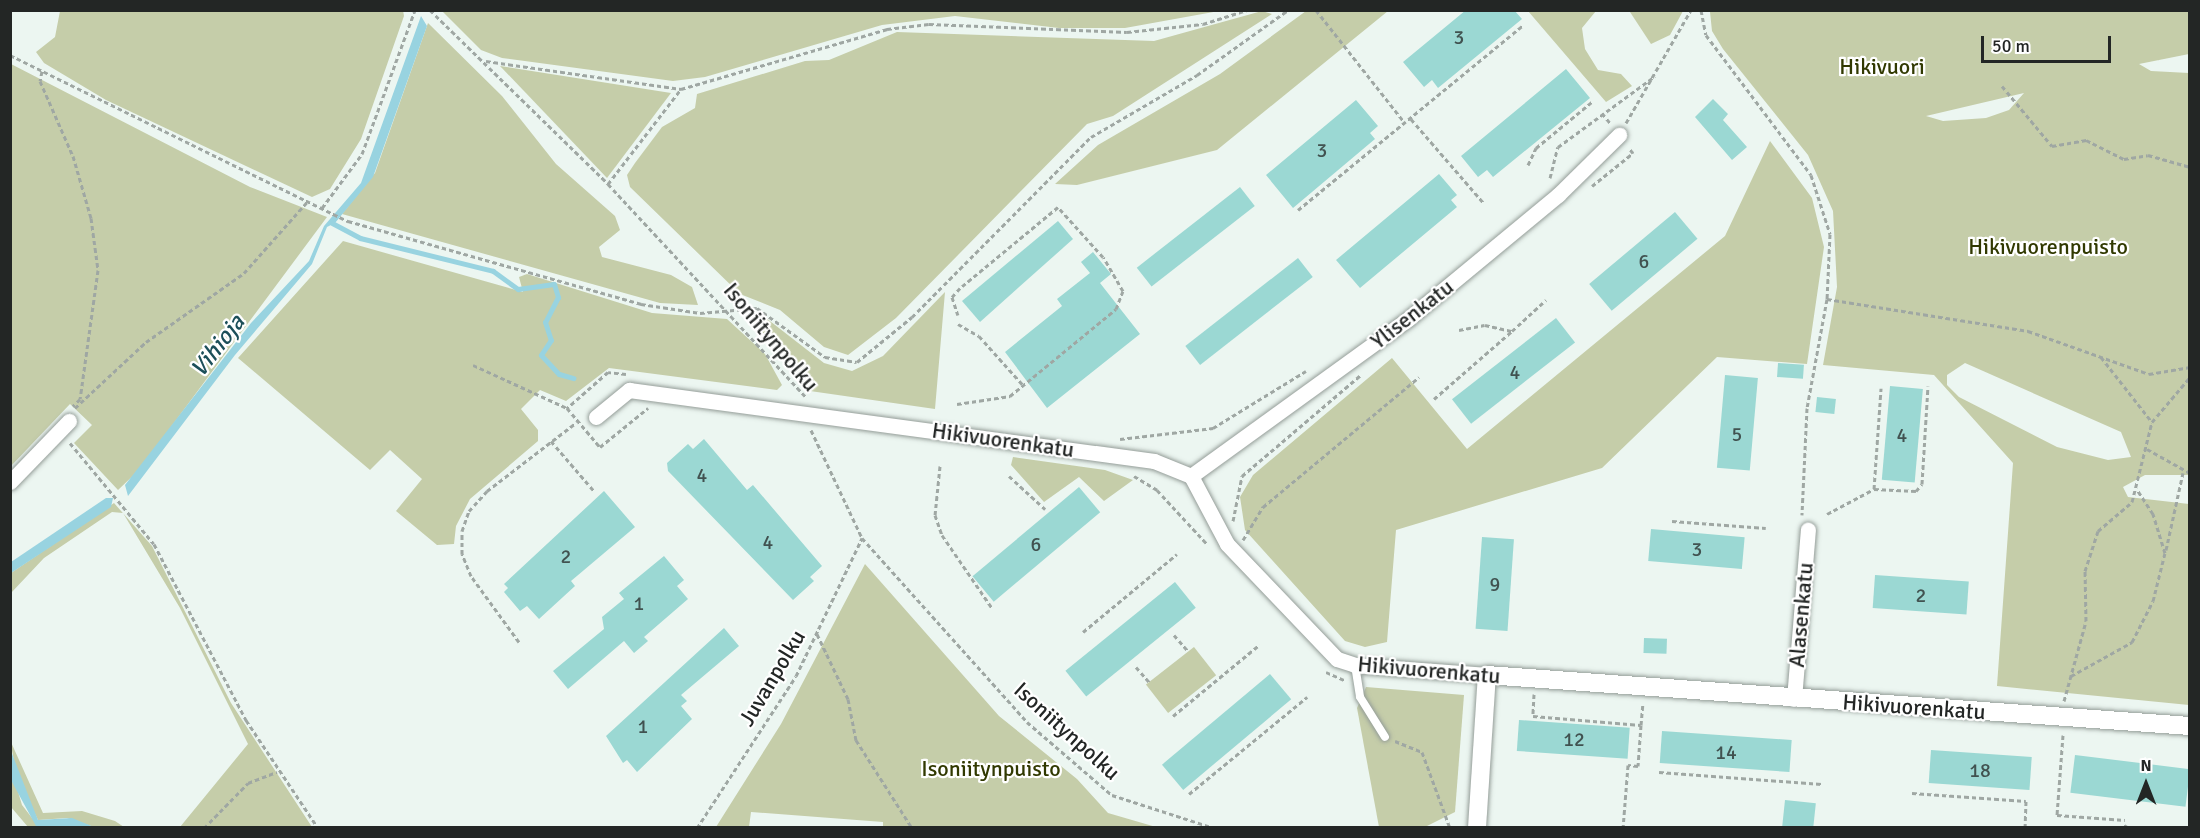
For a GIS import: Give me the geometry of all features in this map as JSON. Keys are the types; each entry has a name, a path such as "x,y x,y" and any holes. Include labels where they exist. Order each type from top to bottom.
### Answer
{"street":[{"name":"Ylisenkatu","path":"1191,476 1408,319 1558,195 1618,135"},
{"name":"Hikivuorenkatu","path":"596,417 629,390 1154,461 1191,476 1227,544 1311,637 1356,673 1487,675 2190,726"},
{"path":"10,482 64,426"},
{"name":"Alasenkatu","path":"1794,699 1808,531"},
{"path":"1477,828 1487,675"}],"lane":[{"path":"1356,673 1360,697 1385,737"}],"path":[{"path":"322,208 358,164 415,10"},
{"name":"Isoniitynpolku","path":"430,10 484,60 730,310 809,413 862,538 1027,722 1112,795 1214,828"},
{"path":"484,60 681,89 887,29 929,24 1127,32 1203,24 1247,10"},
{"path":"10,56 348,222 641,304 700,313 757,308 775,316 825,357 842,363 866,359 1091,137 1197,75 1288,10"},
{"path":"1316,10 1406,123"},
{"path":"1618,135 1655,76 1691,10"},
{"path":"1701,10 1706,35 1811,175 1830,234 1827,299 1807,408 1801,510 1808,531"},
{"path":"1298,210 1524,25"},
{"path":"42,72 40,81 74,156 92,218 98,270 80,399"},
{"path":"1549,184 1558,147 1602,112 1655,76"},
{"path":"2002,86 2052,146 2086,140 2124,159 2148,155 2190,167"},
{"path":"608,184 681,89"},
{"path":"1528,165 1536,147 1593,102"},
{"path":"1587,190 1633,153 1602,112"},
{"path":"1411,119 1483,202"},
{"path":"307,202 239,277 168,326 80,399 64,426 154,544 277,772 318,828"},
{"path":"957,404 991,402 1023,385 1116,309 1124,291 1103,257 1058,207 960,288 952,297 958,315"},
{"path":"1827,299 2028,331 2149,374 2190,367"},
{"path":"1434,399 1546,300"},
{"path":"958,324 979,336 1023,385"},
{"path":"1459,330 1485,325 1512,331"},
{"path":"2100,356 2152,422"},
{"path":"472,365 567,408 600,447 651,406"},
{"path":"1108,438 1213,428 1312,367"},
{"path":"1250,550 1242,542 1233,505 1242,476 1366,370"},
{"path":"567,408 608,372 632,375"},
{"path":"1242,542 1263,507 1419,377"},
{"path":"2063,703 2086,621 2085,571 2098,531 2132,502 2152,422 2190,377"},
{"path":"1827,514 1874,489 1916,491 1922,484 1928,386"},
{"path":"1874,489 1881,388"},
{"path":"796,397 821,429"},
{"path":"809,413 819,400"},
{"path":"519,642 471,576 462,554 462,531 470,511 487,491 577,421 596,417"},
{"path":"551,441 594,491"},
{"path":"2147,449 2183,473 2190,473"},
{"path":"940,466 935,508 942,536 992,608"},
{"path":"1126,472 1157,490 1210,547"},
{"path":"2071,676 2132,642 2153,601 2183,473"},
{"path":"1009,476 1045,509"},
{"path":"2137,489 2153,514 2165,553"},
{"path":"1672,521 1766,528"},
{"name":"Juvanpolku","path":"697,828 817,634 862,538"},
{"path":"1083,632 1177,554"},
{"path":"817,634 848,699 856,741 912,828"},
{"path":"1174,635 1188,651"},
{"path":"1173,716 1259,645"},
{"path":"1317,662 1332,679 1356,673"},
{"path":"1136,667 1149,682"},
{"path":"1524,692 1545,693"},
{"path":"1534,692 1533,716 1641,725"},
{"path":"1189,794 1307,696"},
{"path":"1632,700 1654,701"},
{"path":"1623,828 1628,765 1638,766 1643,701"},
{"path":"2052,730 2075,732"},
{"path":"2063,731 2057,815 2125,820"},
{"path":"1385,737 1422,752 1450,828"},
{"path":"204,828 248,783 277,772"},
{"path":"1659,772 1822,784"},
{"path":"1912,793 2026,801 2025,828"},
{"path":"2124,825 2129,828"}],"green space":[{"path":"403,10 404,16 361,139 330,189 312,197 106,100 44,63 36,52 55,37 60,11"},
{"path":"442,11 1219,11 1125,28 1059,28 955,16 882,25 705,77 673,81 502,58 481,50"},
{"path":"1262,11 1272,14 1113,116 1087,124 896,318 848,355 824,347 780,310 740,294 630,187 627,175 635,163 662,127 695,108 697,94 805,61 829,60 897,32 1154,41"},
{"path":"1306,11 1388,11 1217,150 1077,185 1055,184 1098,145 1220,74"},
{"path":"1528,11 1596,11 1582,28 1585,49 1598,70 1621,74 1632,86 1606,102"},
{"path":"1620,11 1683,11 1670,35 1651,44 1630,12"},
{"name":"Hikivuorenpuisto","path":"2190,11 2189,54 2139,64 2151,71 2189,73 2189,475 2145,475 2123,487 2128,497 2189,504 2189,705 1997,686 2013,463 1934,375 1823,365 1837,287 1833,211 1808,155 1723,49 1712,31 1710,12","holes":["2024,93 2009,110 1986,118 1943,121 1926,116","1965,363 2121,432 2131,457 2108,460 2057,447 1959,397 1947,385 1947,375"]},
{"path":"428,23 502,96 556,164 615,216 620,230 599,247 602,257 671,275 692,287 698,305 660,303 342,214 375,173"},
{"path":"11,64 250,187 327,217 139,470 118,490 74,443 92,425 70,404 11,466"},
{"path":"500,66 671,93 607,178"},
{"path":"1770,141 1812,198 1824,247 1807,364 1717,357 1602,468 1396,530 1387,642 1365,647 1345,641 1245,530 1240,497 1253,475 1392,358 1467,449 1725,236"},
{"path":"343,241 523,292 519,277 527,274 652,313 727,319 765,354 782,385 777,390 609,368 566,401 540,390 521,409 538,430 538,441 470,499 456,526 454,544 437,545 396,511 422,479 390,450 370,470 238,358"},
{"path":"945,292 935,409 810,391 748,315 766,318 824,363 852,371 883,356"},
{"path":"1013,457 1105,470 1133,480 1104,501 1079,477 1044,502 1011,465"},
{"path":"114,503 123,513 112,512 44,558 11,593 11,573"},
{"path":"123,514 152,546 231,703 312,827 180,827 248,744 180,608"},
{"name":"Isoniitynpuisto","path":"865,564 999,716 1077,779 1108,813 1156,827 883,828 883,822 751,812 749,827 716,827 781,724"},
{"path":"1194,647 1216,675 1168,713 1146,685"},
{"path":"1366,687 1464,695 1455,812 1425,827 1379,827 1357,708"},
{"path":"10,740 43,813 82,811 115,821 124,827 94,827 67,818 38,820 17,777"},
{"path":"10,765 22,805 39,827 28,827 11,807"}],"water":[{"path":"421,16 427,26 373,177 335,223 327,227 312,264 235,355 128,496 125,485 251,323 309,261 324,226 361,183"},
{"path":"106,498 113,498 111,507 11,573 11,562"},
{"path":"11,751 38,820 72,818 94,827 36,826 12,782"}],"building":[{"path":"1466,10 1514,10 1522,19 1438,88 1432,80 1424,87 1403,62"},
{"path":"1566,69 1590,98 1493,177 1487,170 1478,177 1461,156"},
{"path":"1713,99 1728,114 1723,120 1747,147 1732,160 1695,117"},
{"path":"1356,100 1378,126 1370,133 1375,139 1293,208 1266,175"},
{"path":"1439,174 1457,195 1451,200 1457,207 1360,288 1336,260"},
{"path":"1240,187 1255,206 1152,287 1137,268"},
{"path":"1675,212 1697,239 1612,311 1589,284"},
{"path":"1058,221 1073,239 980,322 962,301"},
{"path":"1093,252 1111,274 1100,283 1140,334 1047,408 1005,352 1062,306 1057,299 1090,273 1081,262"},
{"path":"1298,258 1313,277 1200,365 1185,346"},
{"path":"1556,318 1575,342 1471,424 1452,399"},
{"path":"1778,363 1804,365 1803,379 1777,377"},
{"path":"1725,375 1758,378 1750,471 1717,468"},
{"path":"1890,386 1923,389 1915,483 1882,480"},
{"path":"1817,397 1836,399 1834,414 1815,412"},
{"path":"704,439 747,490 753,485 822,566 810,577 814,581 793,600 668,471 667,463 688,444 693,449"},
{"path":"1079,487 1100,512 994,602 973,576"},
{"path":"604,491 635,527 571,581 575,586 539,619 527,606 520,611 504,592 508,588 504,584"},
{"path":"1651,529 1745,537 1742,569 1648,561"},
{"path":"1482,537 1514,539 1508,631 1476,629"},
{"path":"664,556 684,580 677,586 688,599 644,637 648,641 634,653 624,641 568,689 553,671 604,629 602,617 624,599 619,593"},
{"path":"1875,575 1969,582 1966,614 1873,608"},
{"path":"1175,582 1196,608 1086,696 1065,671"},
{"path":"724,628 739,646 681,695 687,701 681,706 692,719 637,772 627,760 623,763 606,736"},
{"path":"1644,638 1667,639 1666,654 1643,653"},
{"path":"1270,674 1291,699 1183,790 1162,765"},
{"path":"1519,720 1630,728 1628,759 1517,751"},
{"path":"1662,731 1792,740 1789,772 1660,763"},
{"path":"1931,750 2032,757 2029,790 1929,783"},
{"path":"2075,755 2190,769 2186,807 2070,793"},
{"path":"1785,800 1816,803 1813,828 1782,828"}],"waterway":[{"path":"332,223 360,238 493,271 518,289 554,284 558,297 545,322 551,340 541,355 559,374 573,378"}],"park label":[{"name":"Hikivuori","path":"1882,67"}],"water label":[{"name":"Vihioja","path":"218,346"}]}
